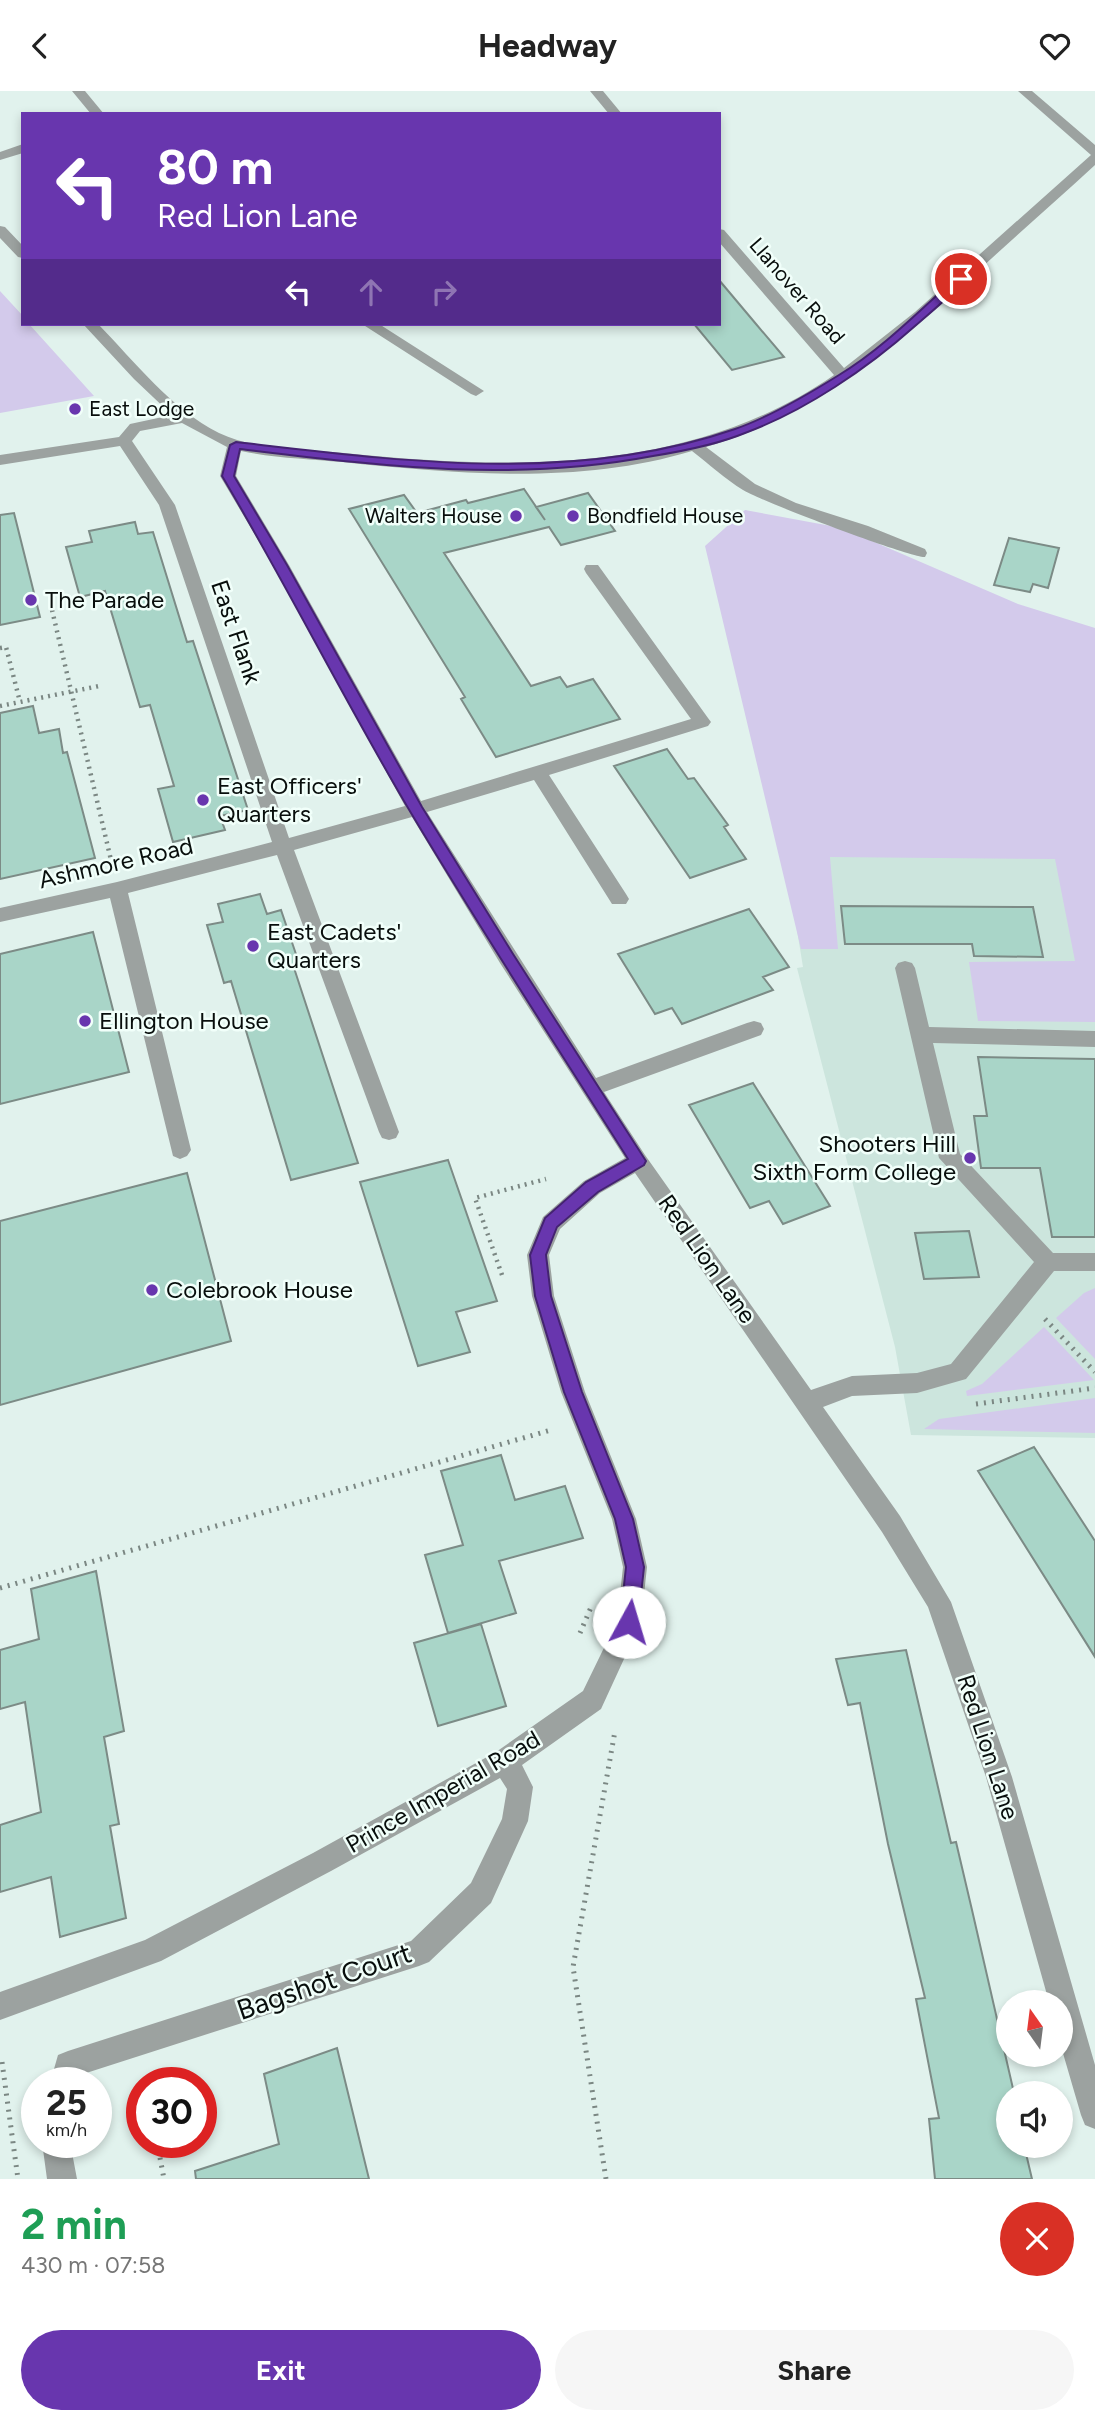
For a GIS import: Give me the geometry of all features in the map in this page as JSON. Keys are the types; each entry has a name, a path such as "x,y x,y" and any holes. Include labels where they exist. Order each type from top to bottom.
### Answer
{"street":[{"path":"78,91 96,112"},
{"path":"596,91 614,112"},
{"path":"1024,91 1095,152"},
{"path":"0,156 21,149"},
{"path":"92,326 182,418 236,445 383,462 468,467 538,468 601,463 694,445 741,431 775,416 844,377 884,348 1095,158"},
{"path":"0,230 21,252"},
{"name":"Llanover Road","path":"721,235 844,377"},
{"path":"372,326 476,391"},
{"path":"0,460 124,441 135,427 182,418"},
{"name":"East Flank","path":"124,441 167,505 283,847 389,1132"},
{"name":"Red Lion Lane","path":"236,445 228,476 281,565 416,809 638,1161 891,1524 939,1602 999,1777 1095,2115"},
{"path":"694,445 749,487 790,507 862,530 919,553"},
{"name":"Ashmore Road","path":"0,915 283,847 702,722 592,569"},
{"path":"538,772 619,899"},
{"path":"117,889 180,1150"},
{"path":"905,968 950,1158 1048,1262 1095,1262"},
{"path":"592,1088 754,1029"},
{"path":"920,1035 1095,1039"},
{"name":"Prince Imperial Road","path":"0,2006 151,1951 322,1862 505,1761 592,1700 629,1622 635,1567 624,1519 573,1392 554,1332 543,1296 538,1255 551,1223 592,1187 638,1161"},
{"path":"807,1402 852,1386 917,1383 958,1372 1048,1262"},
{"name":"Bagshot Court","path":"68,2067 419,1952 481,1893 515,1821 520,1787 505,1761"},
{"path":"59,2158 62,2179"}],"path":[{"path":"52,610 117,889"},
{"path":"0,648 6,647 20,702"},
{"path":"0,706 99,686"},
{"path":"1020,1296 1051,1324 1095,1372"},
{"path":"966,1405 1095,1388"},
{"path":"0,1588 555,1429"},
{"path":"578,1637 594,1599"},
{"path":"592,1700 615,1731 573,1966 606,2179"},
{"path":"2,2062 18,2179"},
{"path":"161,2158 164,2179"}],"shaded area":[{"path":"0,291 21,314 21,326 31,326 94,396 0,413"},
{"name":"Shooters Hill Sixth Form College","path":"745,510 1016,609 1095,630 1095,1438 911,1435 895,1347 797,968 803,967 783,844"},
{"path":"745,510 842,528 1018,604 1095,628 1095,1022 978,1021 969,962 1075,961 1055,859 830,857 838,949 801,949 705,546"},
{"path":"1095,1288 1095,1359 1056,1318 1084,1293"},
{"path":"1044,1327 1094,1380 967,1396 966,1391 982,1384"},
{"path":"1095,1398 1095,1433 924,1429 939,1419"}],"building":[{"path":"721,282 784,357 732,370 696,326 721,326"},
{"path":"524,489 536,507 588,493 615,531 561,545 549,527 444,553 531,686 560,677 567,687 593,679 620,719 496,757 461,699 465,697 349,509 404,495 417,513"},
{"path":"14,513 40,617 0,625 0,515"},
{"path":"135,522 138,534 153,532 187,642 193,641 248,810 220,816 225,830 173,842 158,789 174,786 150,705 140,707 105,591 80,597 66,547 92,542 89,531"},
{"path":"1009,538 1059,548 1048,588 1033,584 1030,592 994,585"},
{"path":"33,706 39,733 59,729 63,753 67,752 95,858 0,879 0,713"},
{"path":"667,749 688,779 694,778 728,825 724,827 746,859 690,878 614,766"},
{"path":"260,894 267,914 281,910 300,966 294,968 358,1163 291,1180 231,981 224,983 207,925 223,922 218,904"},
{"path":"841,906 1033,907 1043,957 974,956 972,944 845,944"},
{"path":"749,909 789,967 763,977 773,990 682,1024 672,1008 655,1014 618,954"},
{"name":"Ellington House","path":"93,932 129,1072 0,1104 0,954"},
{"path":"978,1057 1095,1059 1095,1237 1052,1237 1040,1168 981,1168 974,1116 987,1116"},
{"path":"753,1083 830,1206 783,1224 769,1201 750,1208 689,1105"},
{"path":"448,1160 497,1301 456,1312 470,1352 418,1366 360,1182"},
{"name":"Colebrook House","path":"187,1173 231,1341 0,1405 0,1221"},
{"path":"969,1231 979,1277 924,1279 915,1233"},
{"path":"1034,1447 1095,1541 1095,1657 978,1471"},
{"path":"501,1455 515,1500 565,1486 583,1538 499,1561 516,1613 448,1633 425,1555 463,1545 441,1471"},
{"path":"96,1571 124,1731 104,1737 119,1824 110,1826 126,1918 60,1937 51,1877 0,1892 0,1825 41,1812 25,1702 0,1709 0,1650 39,1639 31,1589"},
{"path":"481,1624 506,1706 438,1726 414,1643"},
{"path":"906,1650 951,1843 956,1842 996,2015 996,2067 1008,2067 1011,2081 996,2081 996,2158 1027,2158 1032,2179 935,2179 929,2119 939,2118 916,1999 925,1998 888,1844 860,1703 848,1705 836,1659"},
{"path":"337,2048 369,2179 196,2179 195,2171 279,2144 264,2074"}],"place":[{"name":"East Lodge","path":"75,409"},
{"name":"Walters House","path":"516,516"},
{"name":"Bondfield House","path":"573,516"},
{"name":"The Parade","path":"31,600"},
{"name":"East Officers' Quarters","path":"203,800"},
{"name":"East Cadets' Quarters","path":"253,946"},
{"name":"Ellington House","path":"85,1021"},
{"name":"Shooters Hill Sixth Form College","path":"970,1158"},
{"name":"Colebrook House","path":"152,1290"}],"route":[{"path":"629,1622 635,1567 624,1519 573,1392 543,1296 538,1255 551,1223 592,1187 638,1161 507,958 416,809 281,565 228,476 236,445 383,462 538,468 601,463 694,445 764,421 844,377 884,348 961,279"}]}
